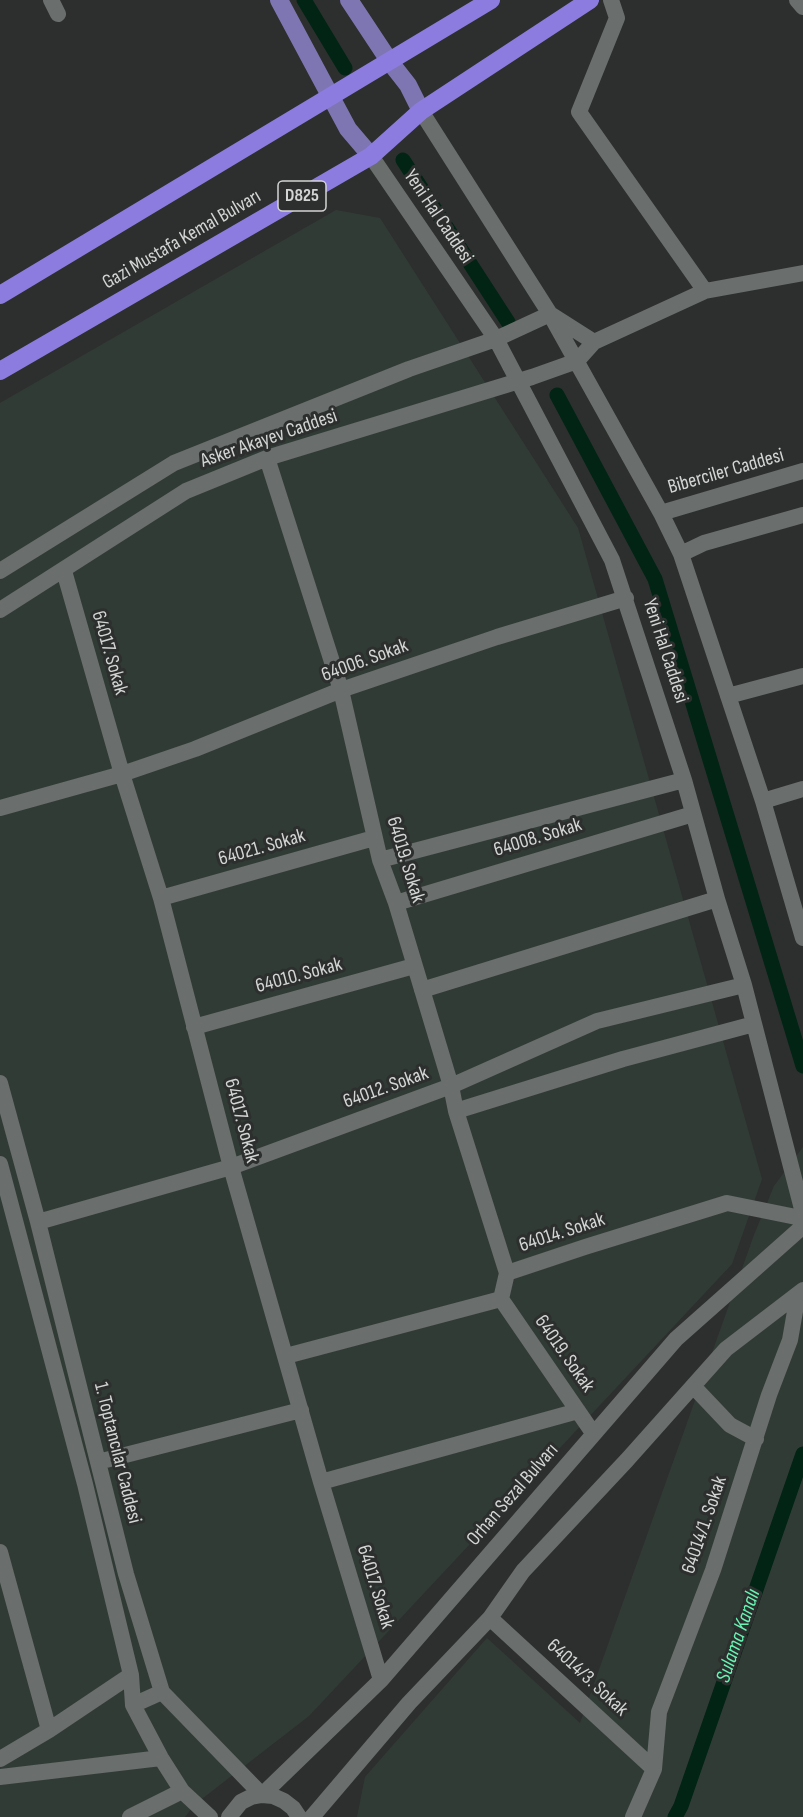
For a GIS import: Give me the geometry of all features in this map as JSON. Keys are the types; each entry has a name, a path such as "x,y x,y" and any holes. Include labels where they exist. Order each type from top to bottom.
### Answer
{"highway":[{"path":"0,295 491,0"},
{"name":"Gazi Mustafa Kemal Bulvarı","path":"0,371 371,156 421,111 590,0"}],"main road":[{"path":"279,0 348,129 371,156"},
{"path":"349,0 408,85 421,111"}],"street":[{"path":"611,0 617,18 579,112 705,291"},
{"path":"797,0 803,7"},
{"name":"Yeni Hal Caddesi","path":"421,111 550,314 661,513 681,554 763,801 803,938"},
{"name":"Yeni Hal Caddesi","path":"371,156 496,339 612,560 684,780 744,985 802,1219"},
{"path":"577,361 594,342 705,291 803,273"},
{"path":"550,314 594,342"},
{"name":"Asker Akayev Caddesi","path":"0,571 174,463 409,369 496,339 550,314"},
{"name":"Asker Akayev Caddesi","path":"0,610 186,491 267,459 577,361"},
{"name":"64019. Sokak","path":"267,459 341,690 380,860 396,903 451,1086 456,1111 507,1273"},
{"name":"Biberciler Caddesi","path":"661,513 803,471"},
{"path":"681,554 704,543 803,514"},
{"name":"64017. Sokak","path":"64,571 122,774 161,898 231,1167 321,1482 381,1680"},
{"name":"64006. Sokak","path":"0,808 122,774 195,749 341,690 497,637 626,598"},
{"path":"728,696 803,676"},
{"path":"380,860 684,780"},
{"path":"763,801 803,789"},
{"name":"64008. Sokak","path":"396,903 693,814"},
{"name":"64021. Sokak","path":"161,898 374,838"},
{"path":"422,990 717,899"},
{"name":"64010. Sokak","path":"194,1027 414,966"},
{"name":"64012. Sokak","path":"38,1222 231,1167 451,1086 597,1021 744,985"},
{"path":"456,1111 623,1059 754,1024"},
{"name":"1. Toptancılar Caddesi","path":"0,1083 38,1222 126,1574 162,1692 262,1795"},
{"name":"1. Toptancılar Caddesi","path":"0,1164 85,1484 131,1675 133,1704 161,1758 182,1791 210,1817"},
{"name":"64014. Sokak","path":"501,1299 507,1273 727,1203 802,1219"},
{"name":"Orhan Sezal Bulvarı","path":"229,1817 241,1802 262,1795 381,1680 676,1339 802,1219"},
{"path":"312,1817 409,1703 490,1618 523,1571 627,1460 726,1349 800,1292"},
{"name":"64014/1. Sokak","path":"633,1817 654,1769 659,1712 713,1570 769,1395 790,1340 800,1292"},
{"path":"286,1356 501,1299"},
{"name":"64019. Sokak","path":"501,1299 593,1433"},
{"path":"693,1386 730,1425 756,1439"},
{"path":"98,1462 301,1410"},
{"path":"321,1482 578,1411"},
{"path":"0,1552 49,1730"},
{"name":"64014/3. Sokak","path":"490,1618 654,1769"},
{"path":"0,1759 49,1730 131,1675"},
{"path":"133,1704 162,1692"},
{"path":"0,1777 161,1758"},
{"path":"130,1817 182,1791"},
{"path":"262,1795 273,1796 284,1801 299,1817"}],"shaded area":[{"path":"336,210 380,218 578,528 762,1179 732,1264 309,1716 194,1805 185,1817 0,1817 0,403"},
{"path":"803,1147 803,1817 357,1817 365,1777 487,1638 580,1723 754,1235 774,1186"}],"waterway":[{"path":"304,0 345,68"},
{"path":"403,160 508,322"},
{"path":"557,395 655,579 803,1066"},
{"name":"Sulama Kanalı","path":"675,1817 681,1806 803,1454"}]}
